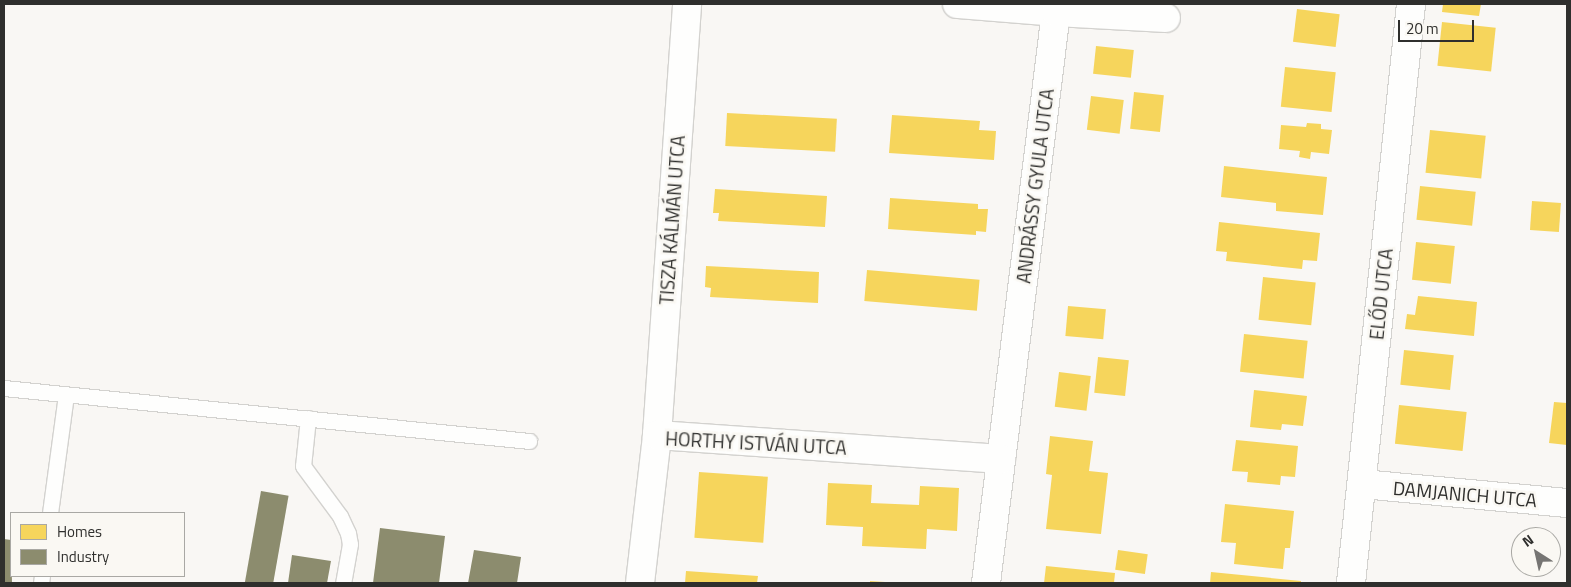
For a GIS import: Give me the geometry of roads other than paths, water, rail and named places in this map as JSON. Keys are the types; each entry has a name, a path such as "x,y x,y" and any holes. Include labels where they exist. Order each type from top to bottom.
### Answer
{"street":[{"name":"TISZA KÁLMÁN UTCA","path":"657,435 687,4"},
{"path":"956,4 1166,18"},
{"name":"ELŐD UTCA","path":"1351,583 1411,4"},
{"name":"ANDRÁSSY GYULA UTCA","path":"986,583 1056,12"},
{"name":"HORTHY ISTVÁN UTCA","path":"640,583 657,435 1001,459"},
{"name":"DAMJANICH UTCA","path":"1362,484 1567,503"}],"lane":[{"path":"4,388 529,441"},
{"path":"50,512 66,394"},
{"path":"308,418 303,466 340,516 348,533 350,544 343,583"}]}
